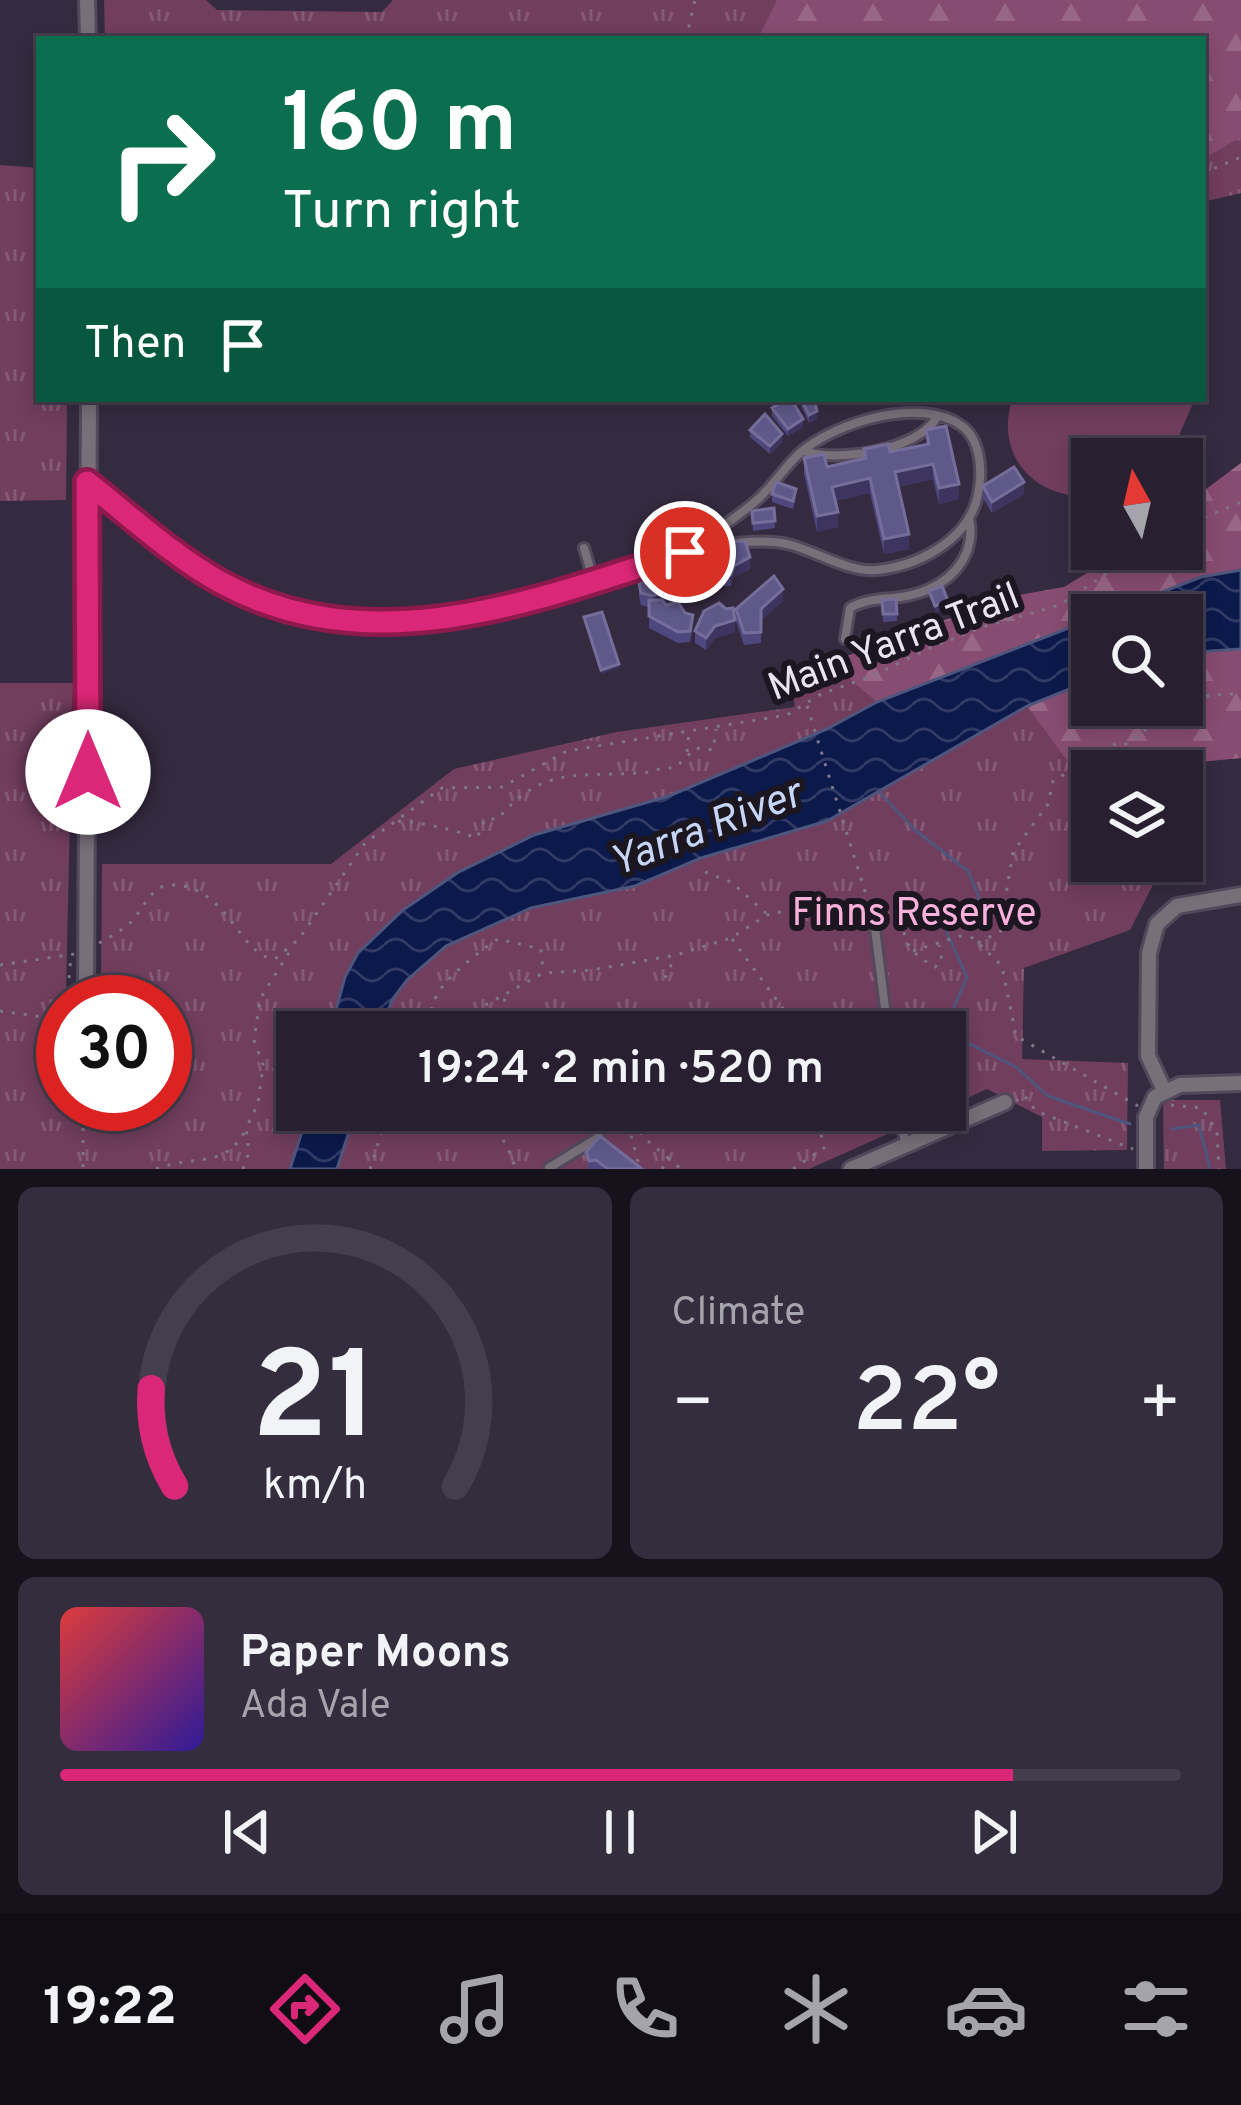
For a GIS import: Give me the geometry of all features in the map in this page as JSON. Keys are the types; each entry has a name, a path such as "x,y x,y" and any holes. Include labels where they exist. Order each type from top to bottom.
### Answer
{"street":[{"path":"87,0 88,36"},
{"path":"82,975 78,954 88,402"},
{"path":"1164,1090 1148,1056 1149,953 1156,924 1165,913 1190,901 1241,895"},
{"path":"1146,1169 1150,1105 1164,1090 1196,1083 1241,1083"},
{"path":"851,1169 1005,1102"}],"lane":[{"path":"87,482 184,559 258,600 346,620 402,624 458,618 685,552 768,541 877,570 935,553 958,534 979,485 974,437 958,423 908,414 866,419 824,435 802,451 759,499 685,552"},
{"path":"802,451 821,458 874,450 919,438 937,417"},
{"path":"845,639 850,608 863,600 918,594 942,582 962,564 974,540 968,517"},
{"path":"584,548 594,582"},
{"path":"874,928 885,1011"},
{"path":"903,1131 905,1145"},
{"path":"549,1168 599,1137"}],"path":[{"path":"687,36 695,0"},
{"path":"1206,171 1241,157"},
{"path":"1203,518 1241,502"},
{"name":"Main Yarra Trail","path":"243,1169 249,1152 246,1128 258,1104 263,1065 254,1040 260,999 352,857 442,788 502,787 567,751 787,716 837,688 983,627 1060,604 1112,570"},
{"path":"978,943 1003,930 1011,919 1004,907 1013,852 1048,804 1053,781 1117,743 1128,744 1154,721 1168,719 1181,707 1202,702 1209,695 1241,694"},
{"path":"806,705 872,905 874,928"},
{"path":"397,821 434,830 443,827 477,838 485,819 498,819 516,797 556,776 592,777 602,771 644,774 656,766 675,768 697,748 713,750 717,728"},
{"path":"687,754 688,732"},
{"path":"705,872 731,881 767,915"},
{"path":"0,965 78,954 127,926 154,892 172,884 219,905 264,958 285,954 298,939"},
{"path":"474,1011 543,973 676,955 731,938 767,915 811,905 891,905 900,918 904,944 912,952 934,967 942,961 939,945"},
{"path":"912,952 960,937 978,943 1003,966 1016,1036 1136,1106 1202,1108 1217,1132 1219,1169"},
{"path":"731,938 785,1011"},
{"path":"435,1011 436,995 470,956 498,939 541,949 543,973"},
{"path":"73,975 78,954"},
{"path":"665,978 676,955"},
{"path":"504,1011 506,992"},
{"path":"0,1011 36,1016"},
{"path":"1024,1095 1036,1111 1146,1151"},
{"path":"156,1169 231,1156 246,1128"},
{"path":"82,1131 83,1169"},
{"path":"370,1169 382,1131"},
{"path":"497,1131 516,1169"},
{"path":"630,1131 640,1169"},
{"path":"640,1131 681,1169"},
{"path":"793,1169 824,1148 820,1131"},
{"path":"662,1169 668,1159"}],"green space":[{"path":"104,0 206,0 217,10 382,12 393,0 1241,0 1241,193 1206,201 1206,36 105,36"},
{"path":"777,0 1241,0 1241,137 1206,157 1206,36 759,36"},
{"path":"0,165 36,168 36,402 67,402 66,500 0,501"},
{"path":"1011,402 1194,402 1178,438 1071,438 1071,495 1036,481 1014,455 1009,438"},
{"path":"1241,463 1241,570 1201,577 1157,594 1071,594 1071,627 877,702 830,662 1008,597 1064,587 1092,570 1203,570 1203,491"},
{"path":"1203,556 1241,570 1201,577 1157,594 1071,594 1071,627 877,702 827,729 669,796 534,835 345,977 336,1011 276,1011 276,1131 302,1131 290,1169 0,1169 0,683 73,683 66,975 36,975 36,1131 192,1131 192,975 101,975 102,864 331,864 454,769 617,732 795,707 791,681 802,677 835,685 884,656 1124,570 1203,570"},
{"name":"Finns Reserve","path":"1241,649 1241,758 1203,761 1203,750 1071,750 1071,882 1154,882 1130,930 1024,968 1022,1059 1128,1063 1127,1150 1042,1151 1042,1117 987,1089 966,1098 966,1011 388,1011 407,980 446,946 531,908 635,886 701,858 827,821 1027,706 1071,688 1071,726 1203,726 1203,652"},
{"path":"1241,649 1241,758 1203,762 1203,750 1071,750 1071,766 1027,706 1071,688 1071,726 1203,726 1203,652"},
{"path":"1168,1100 1220,1100 1226,1169 1164,1169 1163,1104"},
{"path":"349,1131 894,1131 809,1169 337,1169"}],"water":[{"path":"1241,570 1241,649 1203,652 1203,594 1157,594 1201,577"},
{"name":"Yarra River","path":"1071,627 1071,688 1027,706 827,821 701,858 635,886 531,908 446,946 407,980 388,1011 336,1011 358,953 403,910 457,873 534,835 669,796 827,729 877,702"},
{"path":"302,1131 349,1131 337,1169 290,1169"}],"building":[{"path":"793,402 803,419 788,429 772,408"},
{"path":"802,402 815,402 817,411 809,415"},
{"path":"765,414 782,434 770,446 750,430"},
{"path":"946,426 959,484 939,488 933,464 895,472 909,534 884,539 870,478 832,487 838,512 817,516 804,458 824,454 827,467 866,458 864,449 888,444 890,452 929,444 926,430"},
{"path":"1014,467 1024,482 992,502 983,486"},
{"path":"776,482 796,489 793,501 772,494"},
{"path":"774,508 775,521 753,523 752,511"},
{"path":"745,541 750,557 734,566 731,575 701,575 698,560 718,556 733,542"},
{"path":"684,560 696,571 695,576 652,596 641,593 639,584 649,574"},
{"path":"774,576 783,589 761,609 761,632 744,633 736,609"},
{"path":"942,586 948,601 935,606 929,591"},
{"path":"896,599 897,614 883,614 882,600"},
{"path":"649,600 662,600 666,605 678,602 685,613 693,615 690,631 678,632 649,616"},
{"path":"719,603 733,608 735,620 715,626 706,638 695,631 704,611"},
{"path":"602,612 619,664 601,670 584,617"},
{"path":"600,1136 642,1169 608,1169 596,1160 589,1161 586,1152"}],"waterway":[{"path":"880,793 916,831 968,871 980,899 943,924 967,977 951,1014 953,1036 1016,1067 1048,1096 1130,1124"},
{"path":"1172,1129 1199,1125 1210,1169"}],"route":[{"path":"88,772 87,482 220,582 258,600 346,620 402,624 458,618 567,591 685,552"}]}
